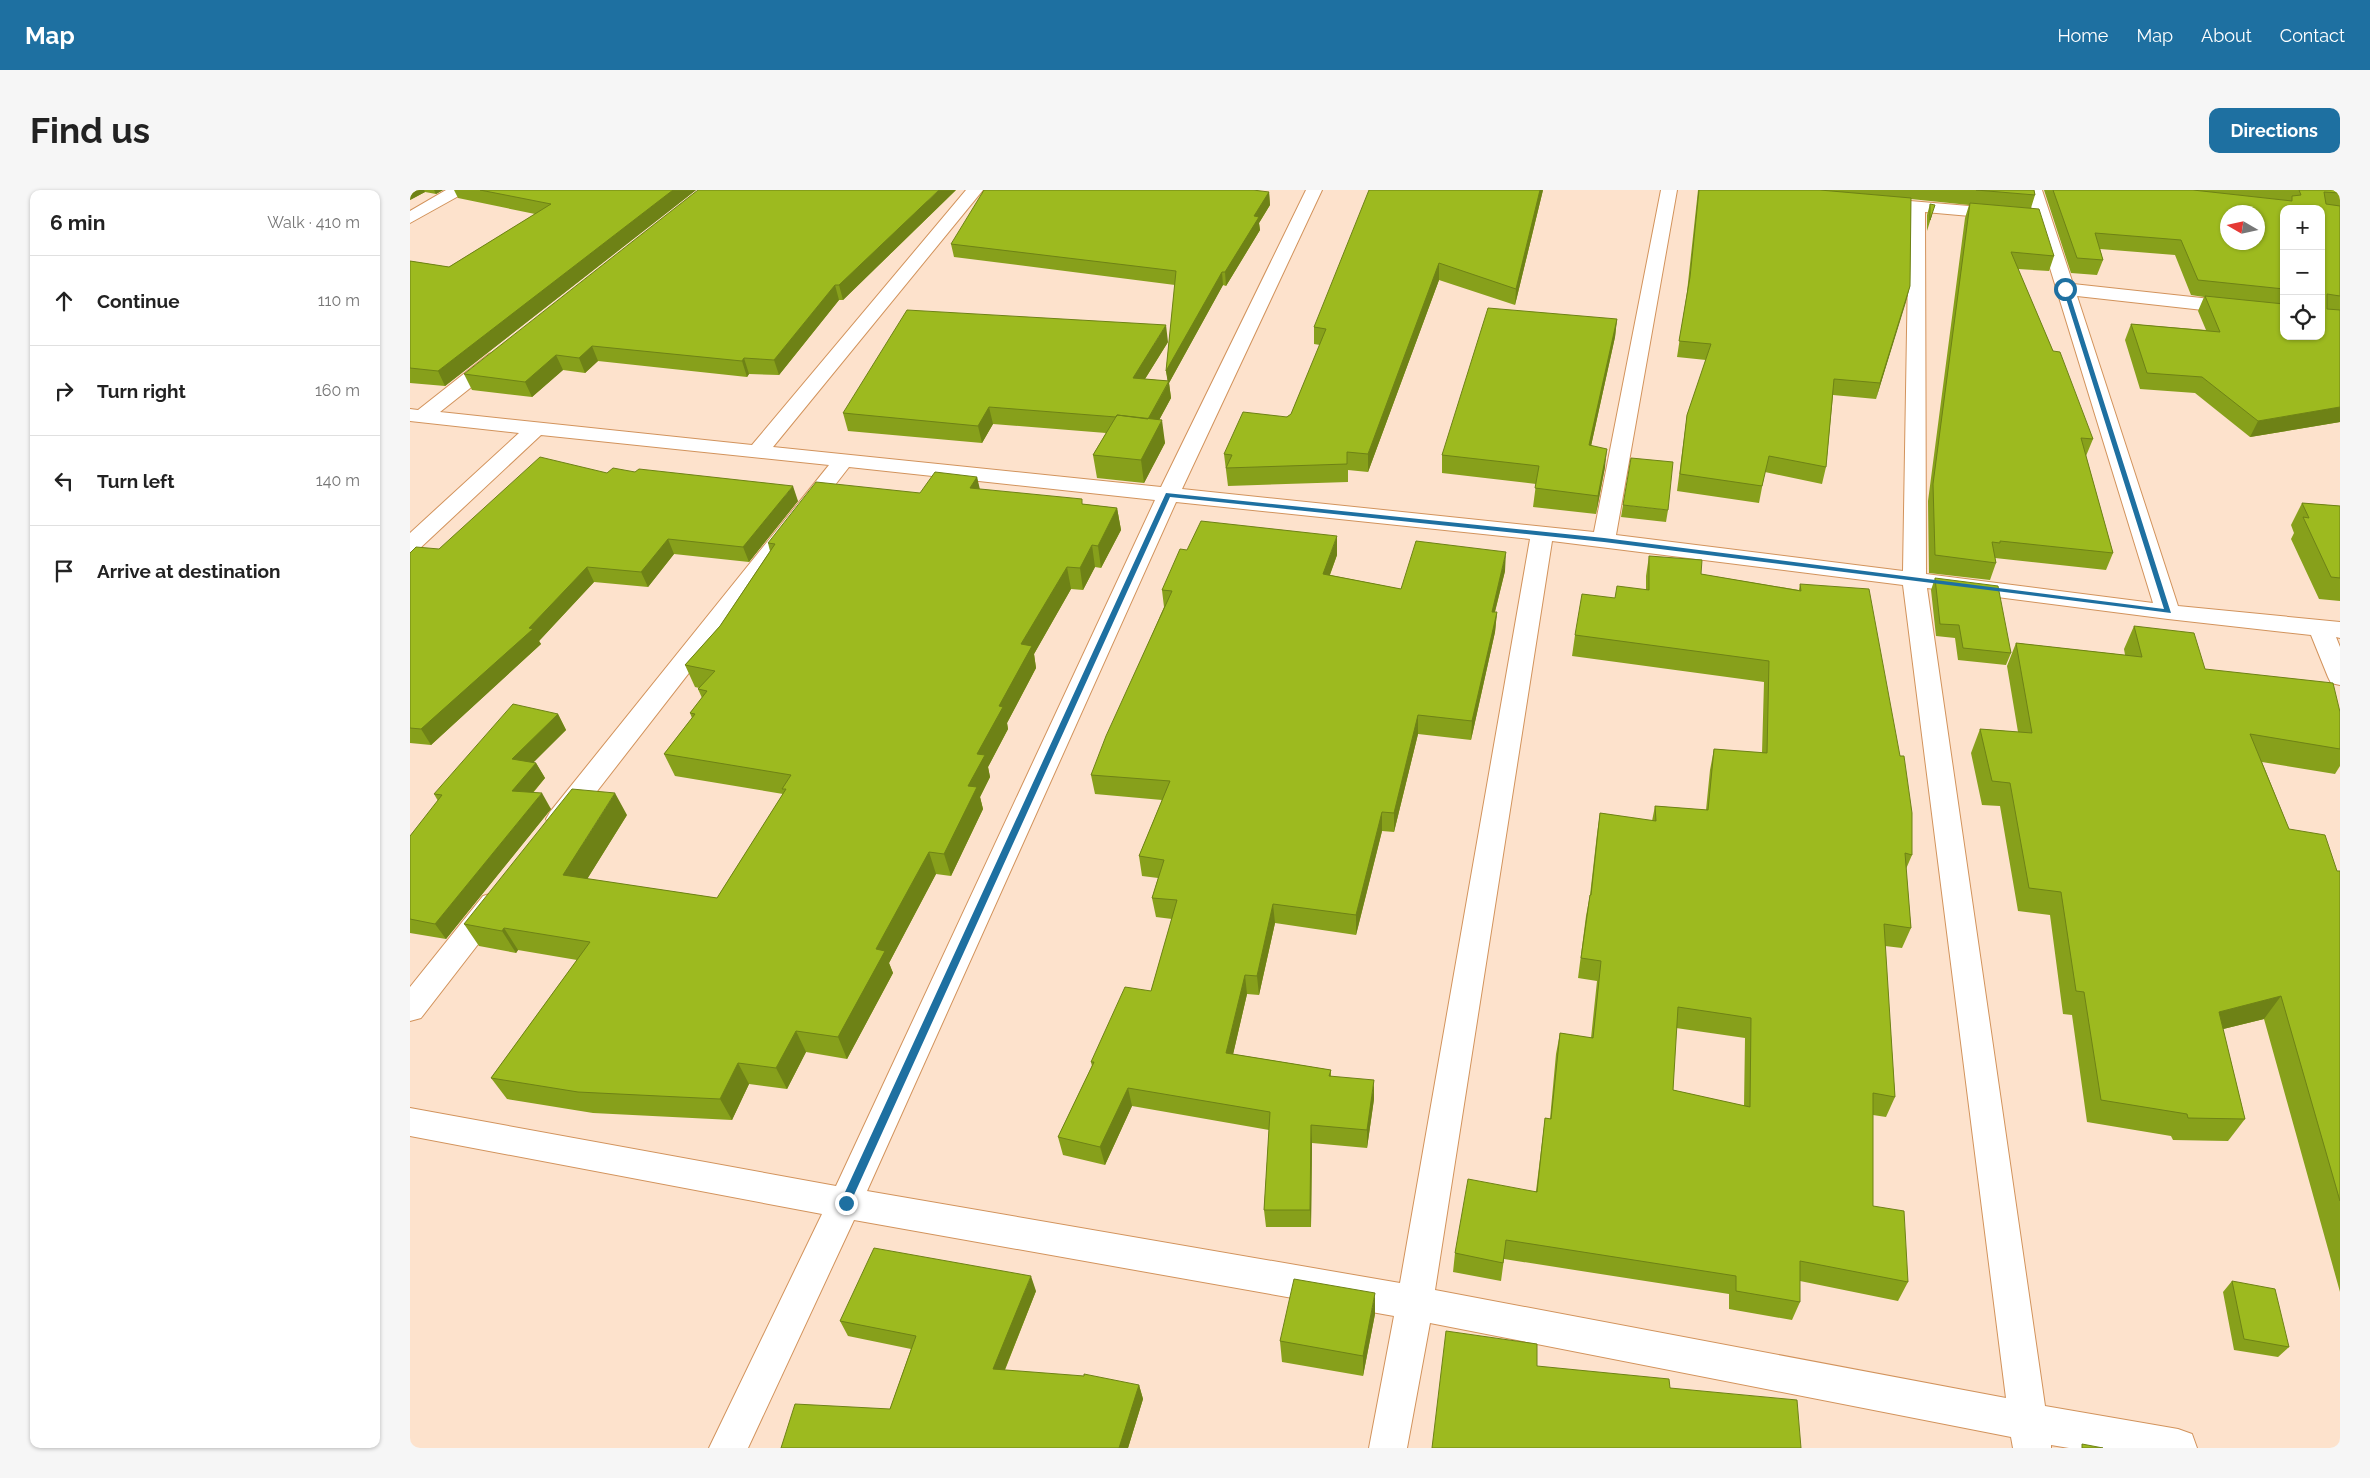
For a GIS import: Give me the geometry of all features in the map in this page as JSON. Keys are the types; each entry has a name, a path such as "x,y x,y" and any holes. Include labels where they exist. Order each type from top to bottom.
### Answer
{"street":[{"path":"410,218 458,190"},
{"path":"759,450 975,190"},
{"path":"728,1448 846,1203 1168,495 1314,190"},
{"path":"1604,540 1669,190"},
{"path":"2034,190 2168,612"},
{"path":"1887,204 2043,218"},
{"path":"1916,206 1914,580 2031,1435"},
{"path":"2065,289 2280,313"},
{"path":"416,415 508,349"},
{"path":"416,415 1542,533 2168,612 2330,629 2340,677"},
{"path":"410,544 536,428"},
{"path":"545,839 844,460"},
{"path":"1388,1448 1415,1303 1542,533"},
{"path":"410,1009 508,886"},
{"path":"410,1122 846,1203 1415,1303 2031,1435 2178,1448"}],"building":[{"path":"480,190 673,190 438,371 410,368 410,261 449,267 551,204"},
{"path":"698,190 939,190 839,285 835,285 774,360 744,358 742,361 592,346 579,358 556,355 525,382 464,374"},
{"path":"984,190 1253,190 1269,192 1254,216 1259,217 1225,272 1222,272 1166,371 1176,271 951,244"},
{"path":"1369,190 1540,190 1516,289 1439,263 1368,454 1347,452 1347,464 1226,468 1232,455 1224,454 1243,412 1287,417 1291,414 1326,329 1314,327"},
{"path":"1699,190 1820,190 1911,198 1910,286 1880,383 1834,379 1826,467 1769,456 1762,486 1680,474 1687,415 1711,344 1679,341 1690,277"},
{"path":"1976,190 2034,190 2035,195"},
{"path":"2053,190 2193,190 2292,201 2292,196 2301,195 2299,190 2340,190 2340,193 2324,192 2326,204 2340,206 2340,296 2327,294 2327,309 2340,310 2340,407 2258,421 2202,377 2147,373 2131,324 2220,332 2205,296 2280,304 2280,340 2325,340 2325,205 2280,205 2280,289 2198,280 2181,240 2095,233 2103,260 2077,258"},
{"path":"1970,203 2039,209 2054,256 2011,252 2053,351 2060,352 2093,439 2081,438 2113,553 2000,541 2000,543 1992,542 1996,563 1935,555 1933,484"},
{"path":"1930,204 1935,205 1930,220"},
{"path":"1488,308 1617,319 1589,445 1607,449 1598,496 1535,488 1539,466 1442,455"},
{"path":"907,310 1166,325 1133,378 1169,381 1148,419 1117,415 1116,417 989,407 978,426 843,413"},
{"path":"1117,415 1162,420 1141,460 1093,455"},
{"path":"540,457 607,473 613,468 635,472 639,469 793,486 743,547 668,539 641,572 587,567 529,628 533,629 421,729 410,728 410,553 416,547 439,549"},
{"path":"1631,458 1673,462 1668,510 1623,505"},
{"path":"935,472 977,477 970,488 1082,499 1082,504 1117,508 1098,546 1092,545 1080,568 1067,567 1021,644 1032,646 999,706 1003,707 977,754 985,755 968,786 977,787 944,854 929,852 876,949 885,951 838,1037 796,1031 776,1068 738,1063 720,1099 578,1092 491,1078 590,942 504,928 502,931 464,924 572,789 615,793 563,875 717,898 786,789 782,789 791,775 664,754 695,714 690,713 707,691 698,689 715,671 685,665 720,626 775,544 768,543 816,482 920,493"},
{"path":"2302,503 2340,506 2340,578 2331,577 2303,517 2309,518"},
{"path":"1201,521 1337,536 1323,574 1401,589 1416,541 1506,552 1492,612 1497,612 1472,721 1418,715 1394,813 1382,812 1356,915 1273,904 1257,976 1245,975 1226,1053 1331,1070 1329,1076 1374,1080 1367,1130 1311,1125 1310,1210 1264,1210 1270,1112 1128,1088 1100,1147 1058,1137 1094,1062 1091,1062 1125,987 1151,991 1177,900 1152,898 1164,860 1139,856 1170,781 1091,775 1106,736 1172,591 1162,590 1180,549 1187,550"},
{"path":"1649,556 1702,560 1701,574 1801,591 1800,584 1869,589 1900,756 1904,756 1912,813 1912,855 1905,853 1911,928 1884,924 1895,1097 1873,1093 1873,1206 1904,1211 1908,1282 1800,1261 1800,1302 1736,1291 1736,1276 1506,1240 1503,1263 1455,1253 1468,1179 1537,1192 1545,1118 1551,1119 1560,1033 1593,1038 1601,961 1581,958 1591,895 1600,813 1656,821 1655,806 1708,810 1714,749 1767,753 1769,661 1575,635 1582,594 1615,598 1617,586 1649,590","holes":["1678,1007 1751,1018 1750,1107 1673,1090"]},
{"path":"1935,578 1998,586 2011,653 1963,648 1959,625 1940,624"},
{"path":"2134,626 2194,633 2205,669 2333,683 2340,712 2340,749 2250,734 2289,829 2325,835 2337,871 2340,871 2340,1201 2281,996 2219,1012 2245,1119 2188,1118 2187,1114 2101,1100 2084,992 2076,991 2061,892 2029,888 2010,783 1992,781 1980,729 2032,733 2016,643 2142,657"},
{"path":"513,704 558,714 512,759 536,763 512,791 542,793 435,924 410,919 410,836 442,795 434,794"},
{"path":"874,1248 1031,1276 993,1369 1084,1376 1084,1374 1139,1385 1119,1448 781,1448 795,1404 890,1409 916,1336 840,1321"},
{"path":"1294,1279 1375,1293 1363,1356 1280,1341"},
{"path":"2232,1281 2275,1289 2289,1347 2244,1339"},
{"path":"1446,1331 1537,1344 1537,1366 1669,1379 1670,1388 1797,1400 1801,1448 1432,1448"},
{"path":"2082,1444 2103,1448 2082,1448"}],"route":[{"path":"846,1203 1168,495 1604,540 2168,612 2065,289"}]}
